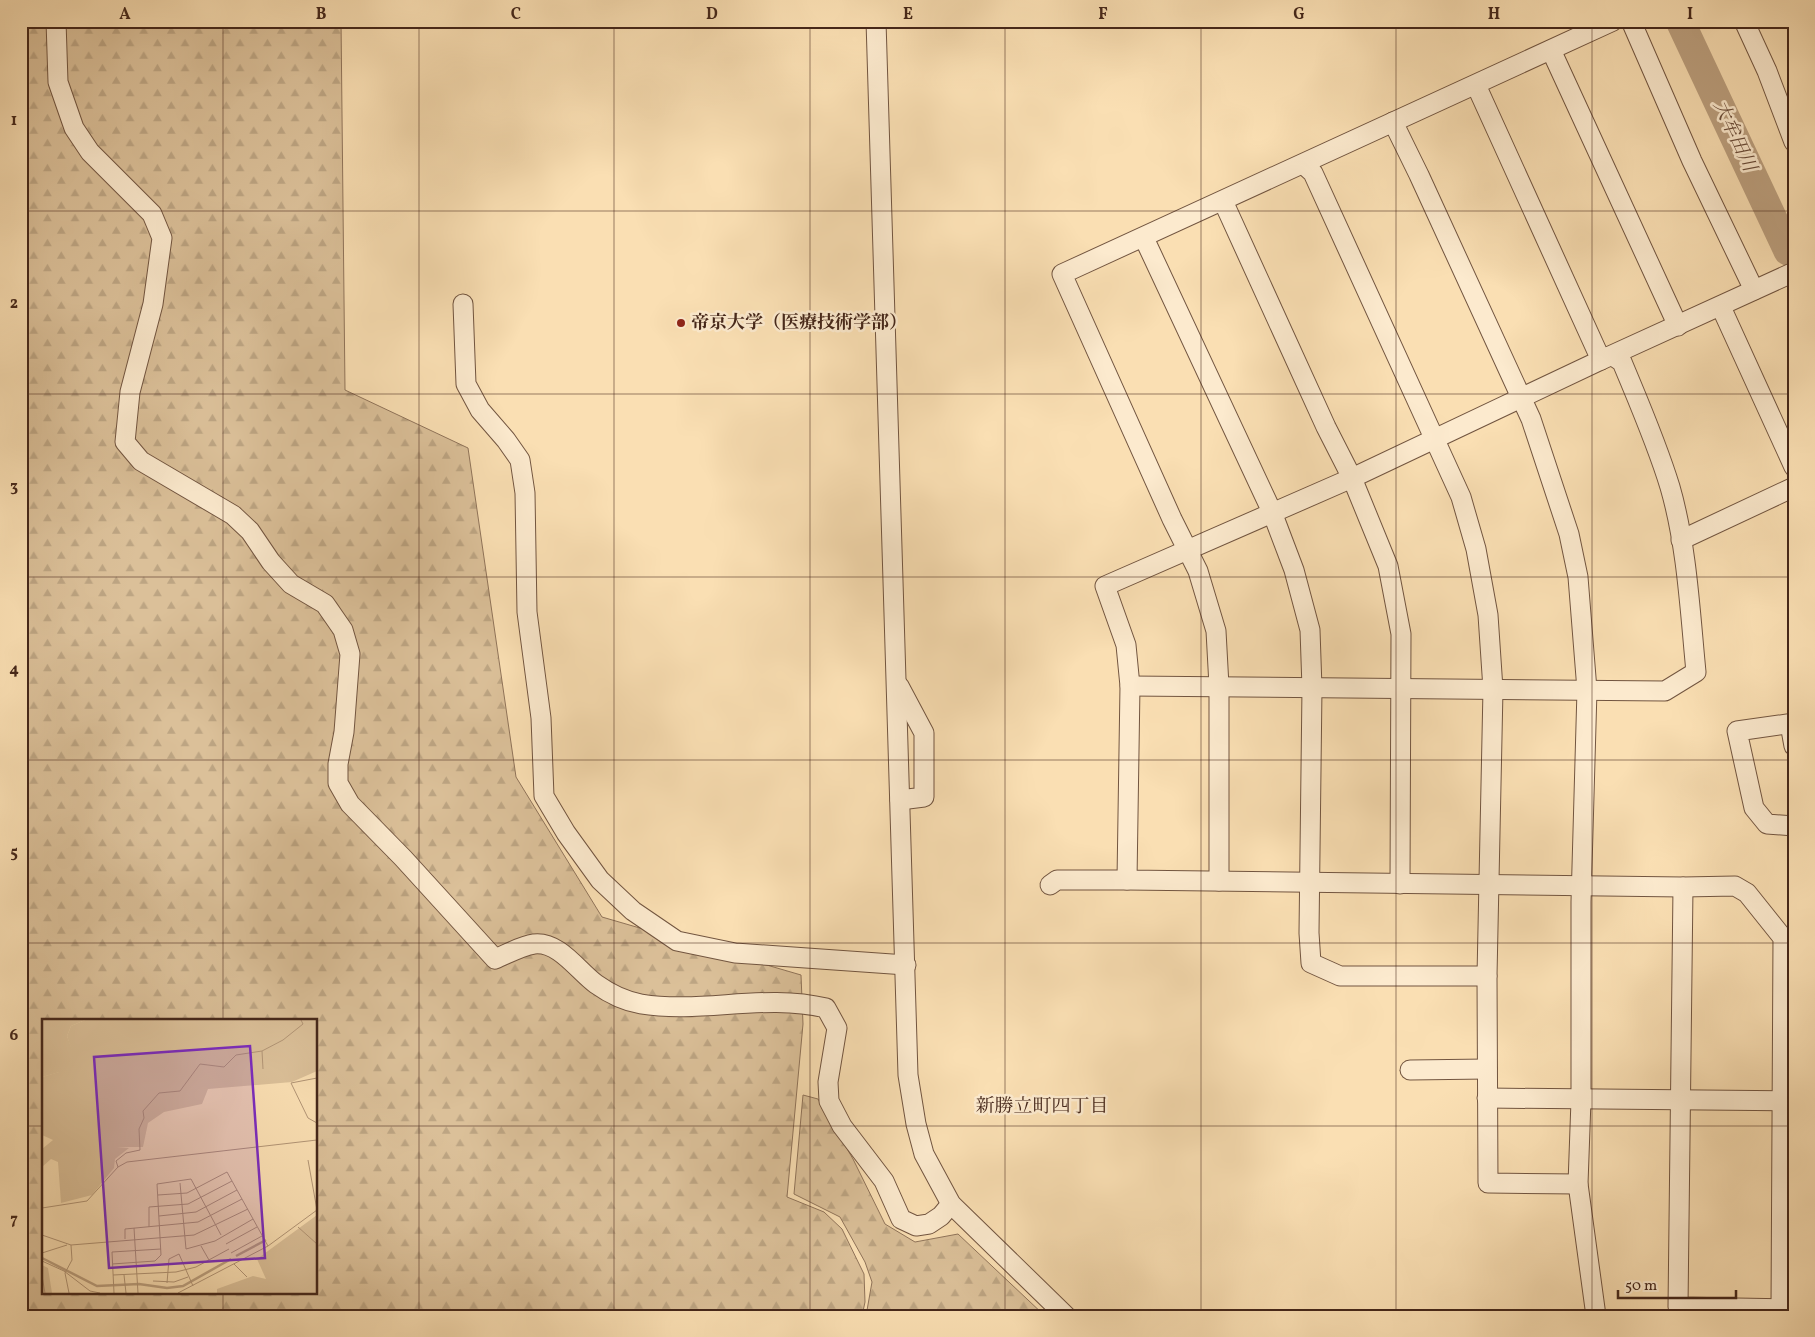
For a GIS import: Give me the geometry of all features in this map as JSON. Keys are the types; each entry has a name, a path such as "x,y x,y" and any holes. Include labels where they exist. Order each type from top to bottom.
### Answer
{"street":[{"path":"56,21 58,82 74,128 90,152 152,214 162,238 153,304 130,392 124,442 141,461 233,515 250,531 271,562 291,584 326,604 343,630 350,654 344,732 338,764 338,782 350,804 403,858 495,959 536,944 551,946 595,983 619,998 641,1004 670,1006 778,1002 826,1008 837,1028 824,1082 829,1101 842,1126 884,1181 901,1218 916,1226 929,1224 941,1216 951,1204"},
{"path":"876,21 908,1075 916,1124 924,1154 951,1204 1066,1316"},
{"path":"1219,881 1219,686 1216,631 1198,571 1172,519 1062,274 1144,238 1613,21"},
{"path":"1631,21 1692,161 1754,290"},
{"path":"1744,21 1767,71 1794,142"},
{"path":"1551,50 1678,326"},
{"path":"1130,686 1665,692 1696,672 1681,540 1670,488 1647,422 1622,362 1607,358 1476,85"},
{"path":"1393,122 1520,397 1543,452 1569,534 1581,597 1587,690 1581,886 1578,1184 1596,1316"},
{"path":"1303,164 1313,173 1461,497 1476,549 1488,615 1493,689 1487,976 1488,1183 1578,1184"},
{"path":"1223,201 1352,478 1388,566 1401,634 1400,884"},
{"path":"1144,238 1272,512 1294,570 1310,630 1312,688 1309,933 1312,963 1340,976 1487,976"},
{"path":"1127,880 1130,686 1126,645 1105,586 1352,478 1520,397 1721,307 1794,272"},
{"path":"463,304 466,384 480,410 506,440 520,460 524,493 528,612 541,718 544,796 566,834 600,880 633,911 677,942 735,953 906,965"},
{"path":"1721,307 1794,467"},
{"path":"1681,540 1794,487"},
{"path":"896,681 924,733 924,797 900,800"},
{"path":"1794,746 1792,724 1737,731 1754,808 1767,824 1794,826"},
{"path":"1050,885 1057,880 1127,880 1310,884 1735,886 1747,893 1788,938 1787,1309 1678,1307 1683,887"},
{"path":"1410,1070 1487,1069"},
{"path":"1487,1098 1787,1101"}],"green space":[{"path":"21,21 341,21 345,390 468,448 516,777 602,917 801,975 803,1024 787,1197 824,1212 842,1229 864,1274 865,1302 862,1316 21,1316"},
{"path":"803,1095 818,1099 853,1159 885,1224 915,1242 958,1234 1045,1316 866,1316 872,1282 865,1262 840,1217 794,1194"}],"waterway":[{"name":"大牟田川","path":"1680,21 1788,251"}],"place":[{"name":"帝京大学（医療技術学部）","path":"681,323"}],"district":[{"name":"新勝立町四丁目","path":"1042,1107"}]}
